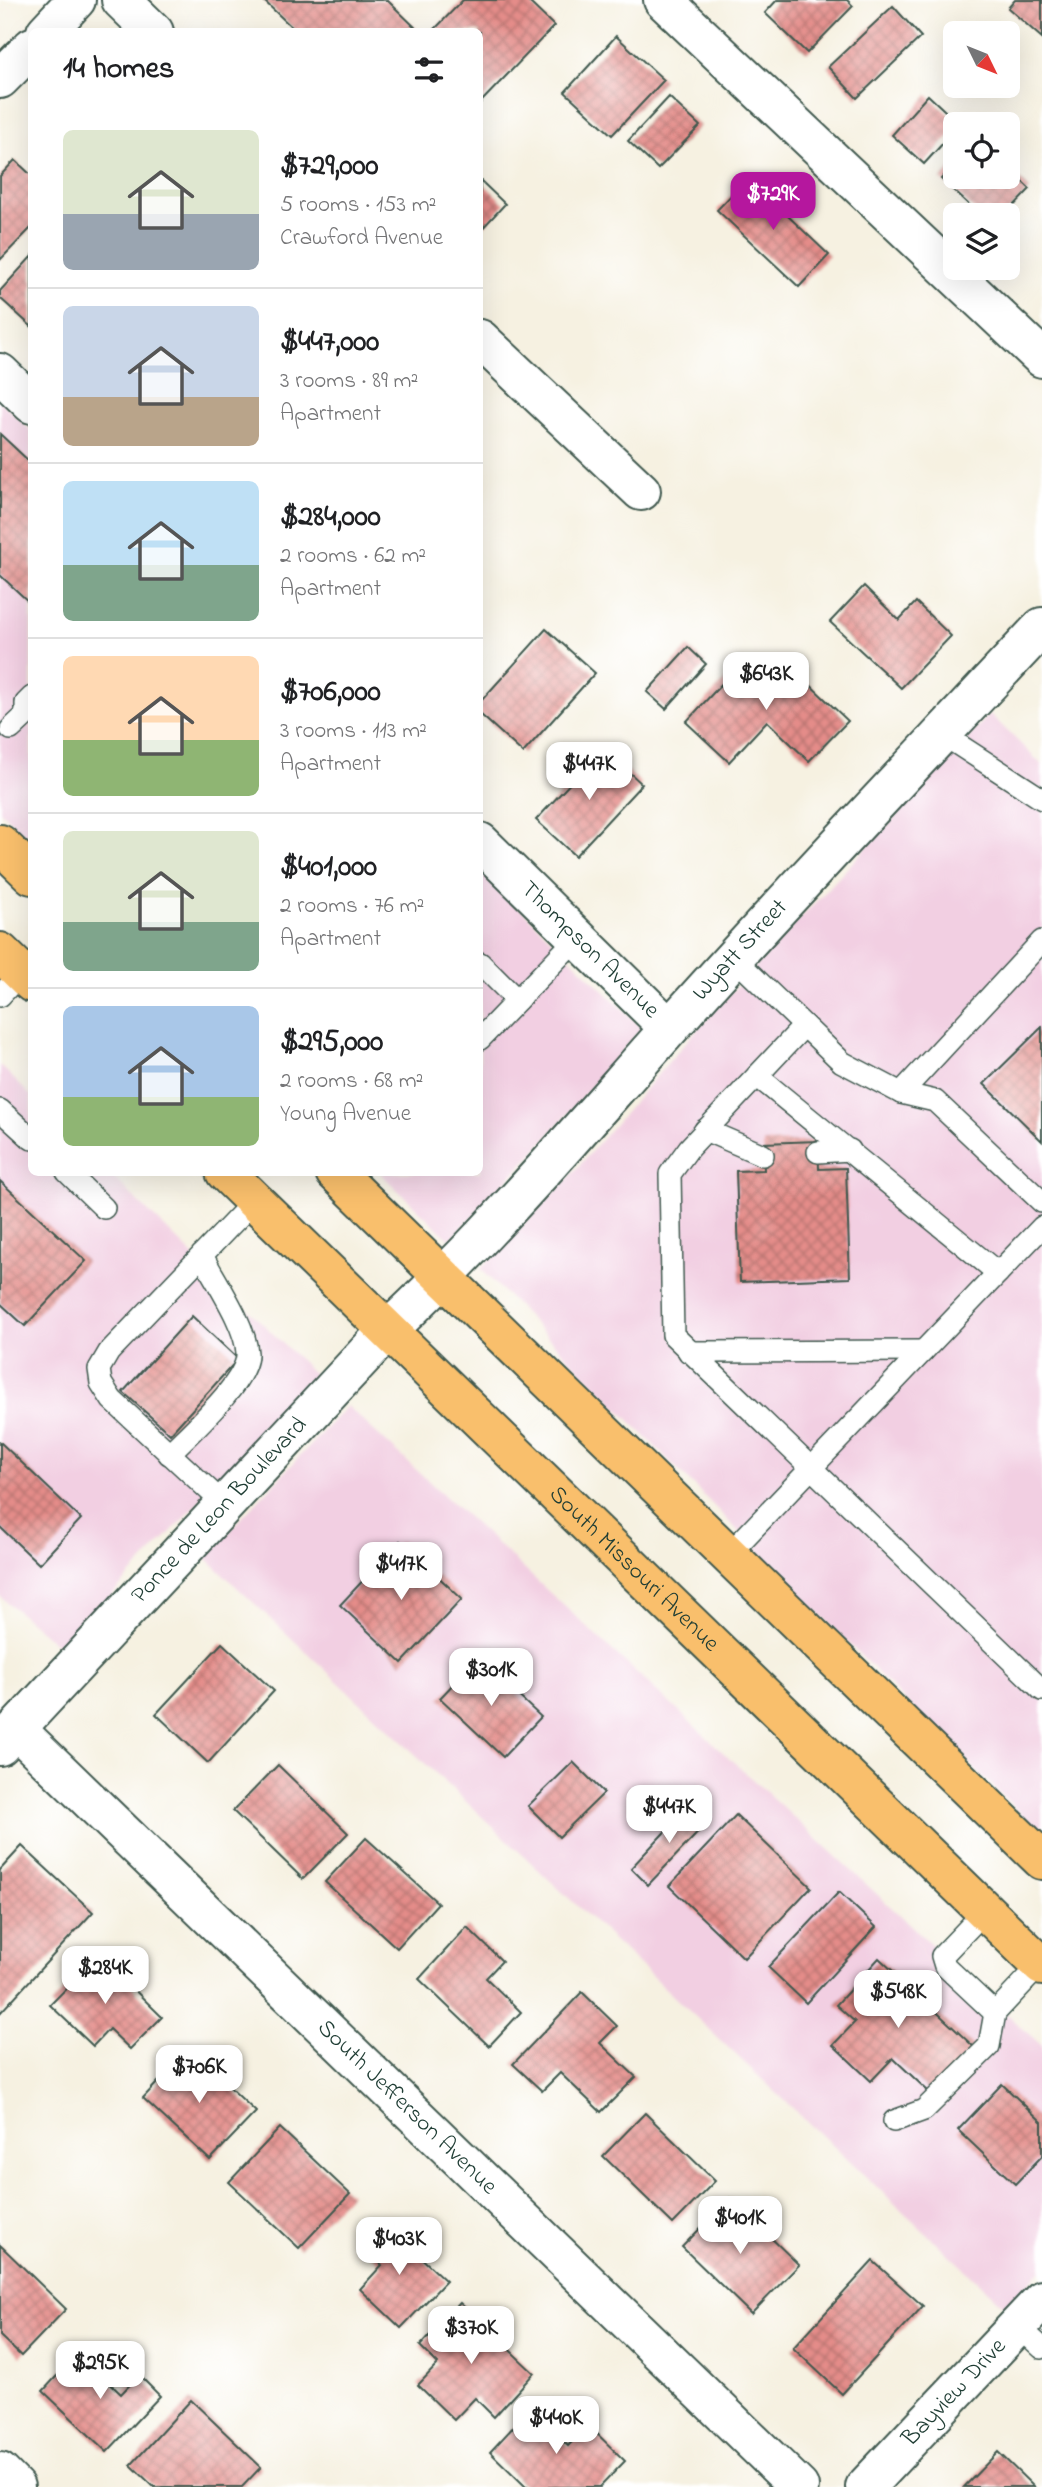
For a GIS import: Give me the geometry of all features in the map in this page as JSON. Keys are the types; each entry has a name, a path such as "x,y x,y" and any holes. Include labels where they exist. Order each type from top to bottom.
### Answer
{"main road":[{"path":"0,844 28,871"},
{"name":"South Missouri Avenue","path":"229,1176 1041,1965"},
{"path":"344,1176 443,1279 1042,1860"}],"street":[{"path":"50,28 76,0"},
{"path":"121,0 150,28"},
{"path":"663,0 1042,358"},
{"path":"0,79 28,51"},
{"path":"483,342 641,491"},
{"path":"0,373 28,400"},
{"name":"Wyatt Street","path":"443,1279 555,1161 669,1028 1042,626"},
{"name":"Thompson Avenue","path":"483,845 669,1028"},
{"name":"Ponce de Leon Boulevard","path":"8,1737 387,1331 443,1279"},
{"name":"South Jefferson Avenue","path":"8,1737 799,2487"},
{"name":"Bayview Drive","path":"865,2487 1034,2324"},
{"path":"0,2472 15,2487"}],"lane":[{"path":"943,734 1042,799"},
{"path":"483,1037 577,938"},
{"path":"901,1093 1042,941"},
{"path":"735,959 842,1062 901,1093 935,1101 1042,1202"},
{"path":"483,966 517,1000"},
{"path":"804,1026 705,1130 670,1174 673,1335 1042,1690"},
{"path":"757,1076 998,1273"},
{"path":"0,1110 28,1135"},
{"path":"705,1130 763,1155"},
{"path":"818,1152 850,1150"},
{"path":"71,1176 104,1208"},
{"path":"225,1505 112,1400 101,1383 99,1368 109,1352 254,1201"},
{"path":"728,1555 1042,1227"},
{"path":"169,1454 244,1370 248,1355 245,1338 202,1255"},
{"path":"689,1352 923,1351"},
{"path":"985,1911 942,1956 945,1966 995,2013"},
{"path":"894,2121 924,2110 989,2046 995,2013 1041,1965"}],"shaded area":[{"path":"0,400 28,428 28,838 0,811"},
{"path":"990,714 1042,765 1042,1834 919,1715 481,1269 571,1175 685,1043"},
{"path":"483,872 642,1028 539,1147 450,1240 383,1176 483,1176"},
{"path":"0,1065 28,1093 28,1176 112,1176 316,1376 62,1649 0,1596"},
{"path":"347,1406 1042,2046 1042,2269 1005,2307 205,1557"}],"building":[{"path":"263,0 387,0 416,28 293,28"},
{"path":"463,0 527,0 554,26 483,100 483,28 436,28"},
{"path":"777,0 847,0 853,6 807,53 765,13"},
{"path":"1015,0 1042,0 1042,38 1008,8"},
{"path":"893,6 921,37 857,98 828,67"},
{"path":"616,36 664,80 612,135 565,92"},
{"path":"928,95 946,112 943,112 943,143 924,164 892,135"},
{"path":"669,97 700,126 658,169 628,141"},
{"path":"15,160 28,172 28,231 0,260 0,176"},
{"path":"748,178 829,255 799,287 717,210"},
{"path":"1020,179 1030,189 1017,203 967,203 952,189 1020,189"},
{"path":"483,183 505,204 483,228"},
{"path":"28,260 28,323 0,298 0,291"},
{"path":"0,434 28,460 28,601 0,575"},
{"path":"864,586 899,620 916,602 951,636 901,688 830,622"},
{"path":"546,629 595,673 523,753 483,717 483,699"},
{"path":"688,647 706,664 666,709 647,692"},
{"path":"744,660 765,681 785,661 848,721 809,761 767,721 729,762 686,722"},
{"path":"603,748 642,784 575,856 536,820"},
{"path":"1042,1027 1042,1141 984,1084"},
{"path":"818,1141 819,1169 846,1168 850,1278 740,1282 736,1171 764,1170 763,1143"},
{"path":"0,1181 86,1261 25,1326 0,1303"},
{"path":"192,1316 238,1359 170,1434 123,1392"},
{"path":"0,1442 81,1519 39,1564 0,1527"},
{"path":"400,1541 462,1599 402,1663 340,1605"},
{"path":"222,1643 274,1691 208,1763 156,1714"},
{"path":"478,1658 541,1717 503,1757 440,1698"},
{"path":"573,1762 604,1793 559,1837 528,1806"},
{"path":"278,1765 348,1833 303,1879 233,1811"},
{"path":"690,1805 708,1822 648,1885 631,1868"},
{"path":"736,1815 811,1887 744,1958 669,1886"},
{"path":"366,1838 438,1903 397,1948 325,1882"},
{"path":"22,1846 93,1912 0,2013 0,1870"},
{"path":"839,1892 876,1927 806,2003 768,1967"},
{"path":"467,1927 502,1961 486,1978 521,2012 489,2046 419,1979"},
{"path":"99,1955 162,2017 130,2049 109,2029 93,2046 50,2005"},
{"path":"879,1958 974,2047 930,2093 893,2058 871,2081 833,2045 855,2022 836,2005"},
{"path":"582,1992 617,2026 600,2043 636,2077 601,2112 560,2073 542,2091 513,2064"},
{"path":"189,2049 256,2112 210,2160 143,2098"},
{"path":"1002,2084 1042,2122 1042,2156 1015,2184 958,2130"},
{"path":"645,2113 715,2181 673,2224 603,2156"},
{"path":"280,2128 350,2194 299,2248 229,2182"},
{"path":"730,2198 799,2265 751,2314 682,2247"},
{"path":"383,2222 446,2281 401,2328 360,2289 382,2265 361,2245"},
{"path":"0,2245 66,2309 21,2356 0,2336"},
{"path":"873,2261 923,2306 842,2394 793,2348"},
{"path":"460,2303 534,2373 494,2417 475,2398 454,2420 418,2385 438,2364 420,2346"},
{"path":"78,2353 121,2394 139,2375 160,2396 107,2452 43,2391"},
{"path":"191,2400 261,2467 242,2487 154,2487 131,2465"},
{"path":"530,2409 568,2446 588,2425 625,2461 600,2487 526,2487 490,2452"},
{"path":"998,2452 1034,2487 964,2487"}]}
